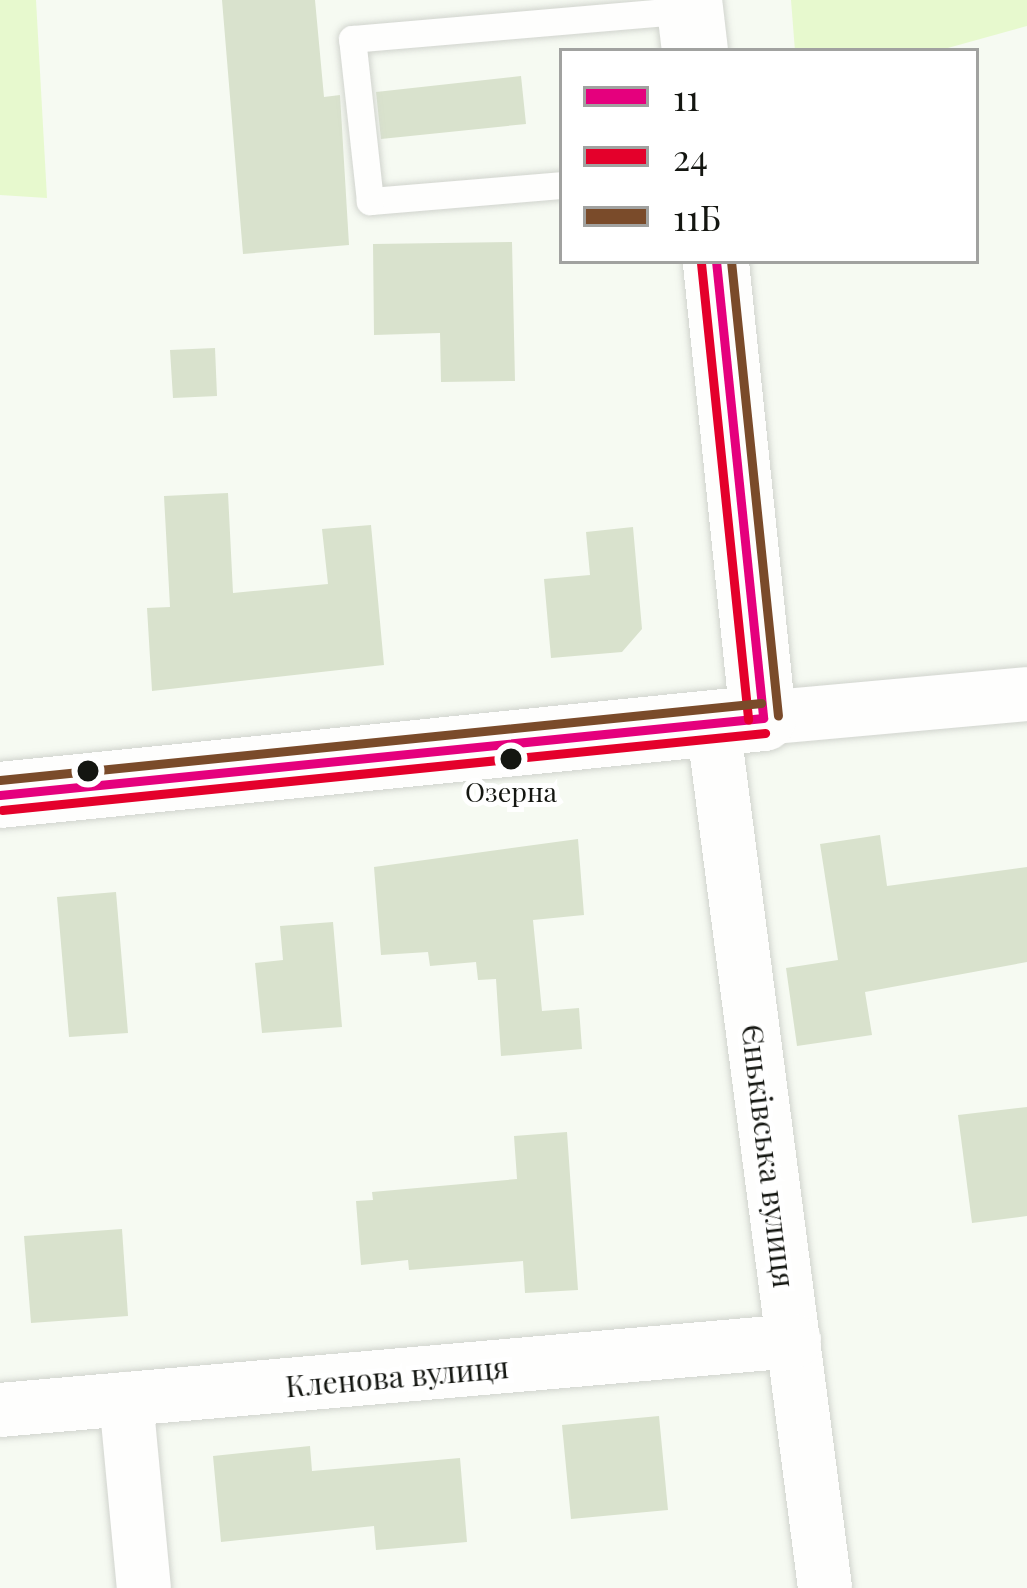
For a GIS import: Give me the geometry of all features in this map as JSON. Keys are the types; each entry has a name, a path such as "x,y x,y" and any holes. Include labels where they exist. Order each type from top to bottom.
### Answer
{"street":[{"path":"716,264 738,721"},
{"path":"0,795 1027,694"},
{"name":"Єньківська вулиця","path":"738,721 794,1341 825,1588"},
{"name":"Кленова вулиця","path":"0,1410 794,1341"},
{"path":"127,1400 144,1588"}],"lane":[{"path":"559,185 370,201 352,39 692,20"}],"green space":[{"path":"0,0 36,0 47,198 0,195"},
{"path":"791,0 1027,0 1027,26 948,48 795,48"}],"building":[{"path":"222,0 315,0 324,97 340,95 349,245 243,254"},
{"path":"521,76 526,124 381,139 376,92"},
{"path":"512,242 515,381 441,382 440,333 374,335 373,244"},
{"path":"215,348 217,396 173,398 170,350"},
{"path":"228,493 233,593 328,584 322,529 371,525 384,665 152,691 147,608 170,607 164,496"},
{"path":"633,527 642,629 622,652 551,658 544,579 590,575 586,532"},
{"path":"880,835 887,886 1027,867 1027,962 865,992 872,1035 797,1046 786,968 838,960 820,844"},
{"path":"578,839 584,915 533,920 542,1011 579,1008 582,1049 501,1056 496,979 478,980 476,962 430,966 428,952 381,955 374,867"},
{"path":"116,892 128,1033 69,1037 57,897"},
{"path":"333,922 342,1027 262,1033 255,963 283,960 280,926"},
{"path":"1027,1107 1027,1216 972,1223 958,1115"},
{"path":"567,1132 578,1290 525,1293 523,1261 409,1270 408,1260 361,1265 356,1201 373,1200 372,1192 517,1179 514,1136"},
{"path":"122,1229 128,1316 31,1323 24,1236"},
{"path":"659,1416 668,1510 571,1519 562,1425"},
{"path":"310,1446 312,1471 460,1458 467,1542 376,1550 374,1526 221,1542 213,1456"}],"transit line":[{"name":"24","path":"701,264 748,720"},
{"name":"11","path":"716,264 763,718"},
{"name":"11Б","path":"731,264 778,716"},
{"name":"11Б","path":"0,780 761,703"},
{"name":"11","path":"0,795 763,718"},
{"name":"24","path":"2,810 765,733"}],"place":[{"name":"Озерна","path":"511,759"}]}
